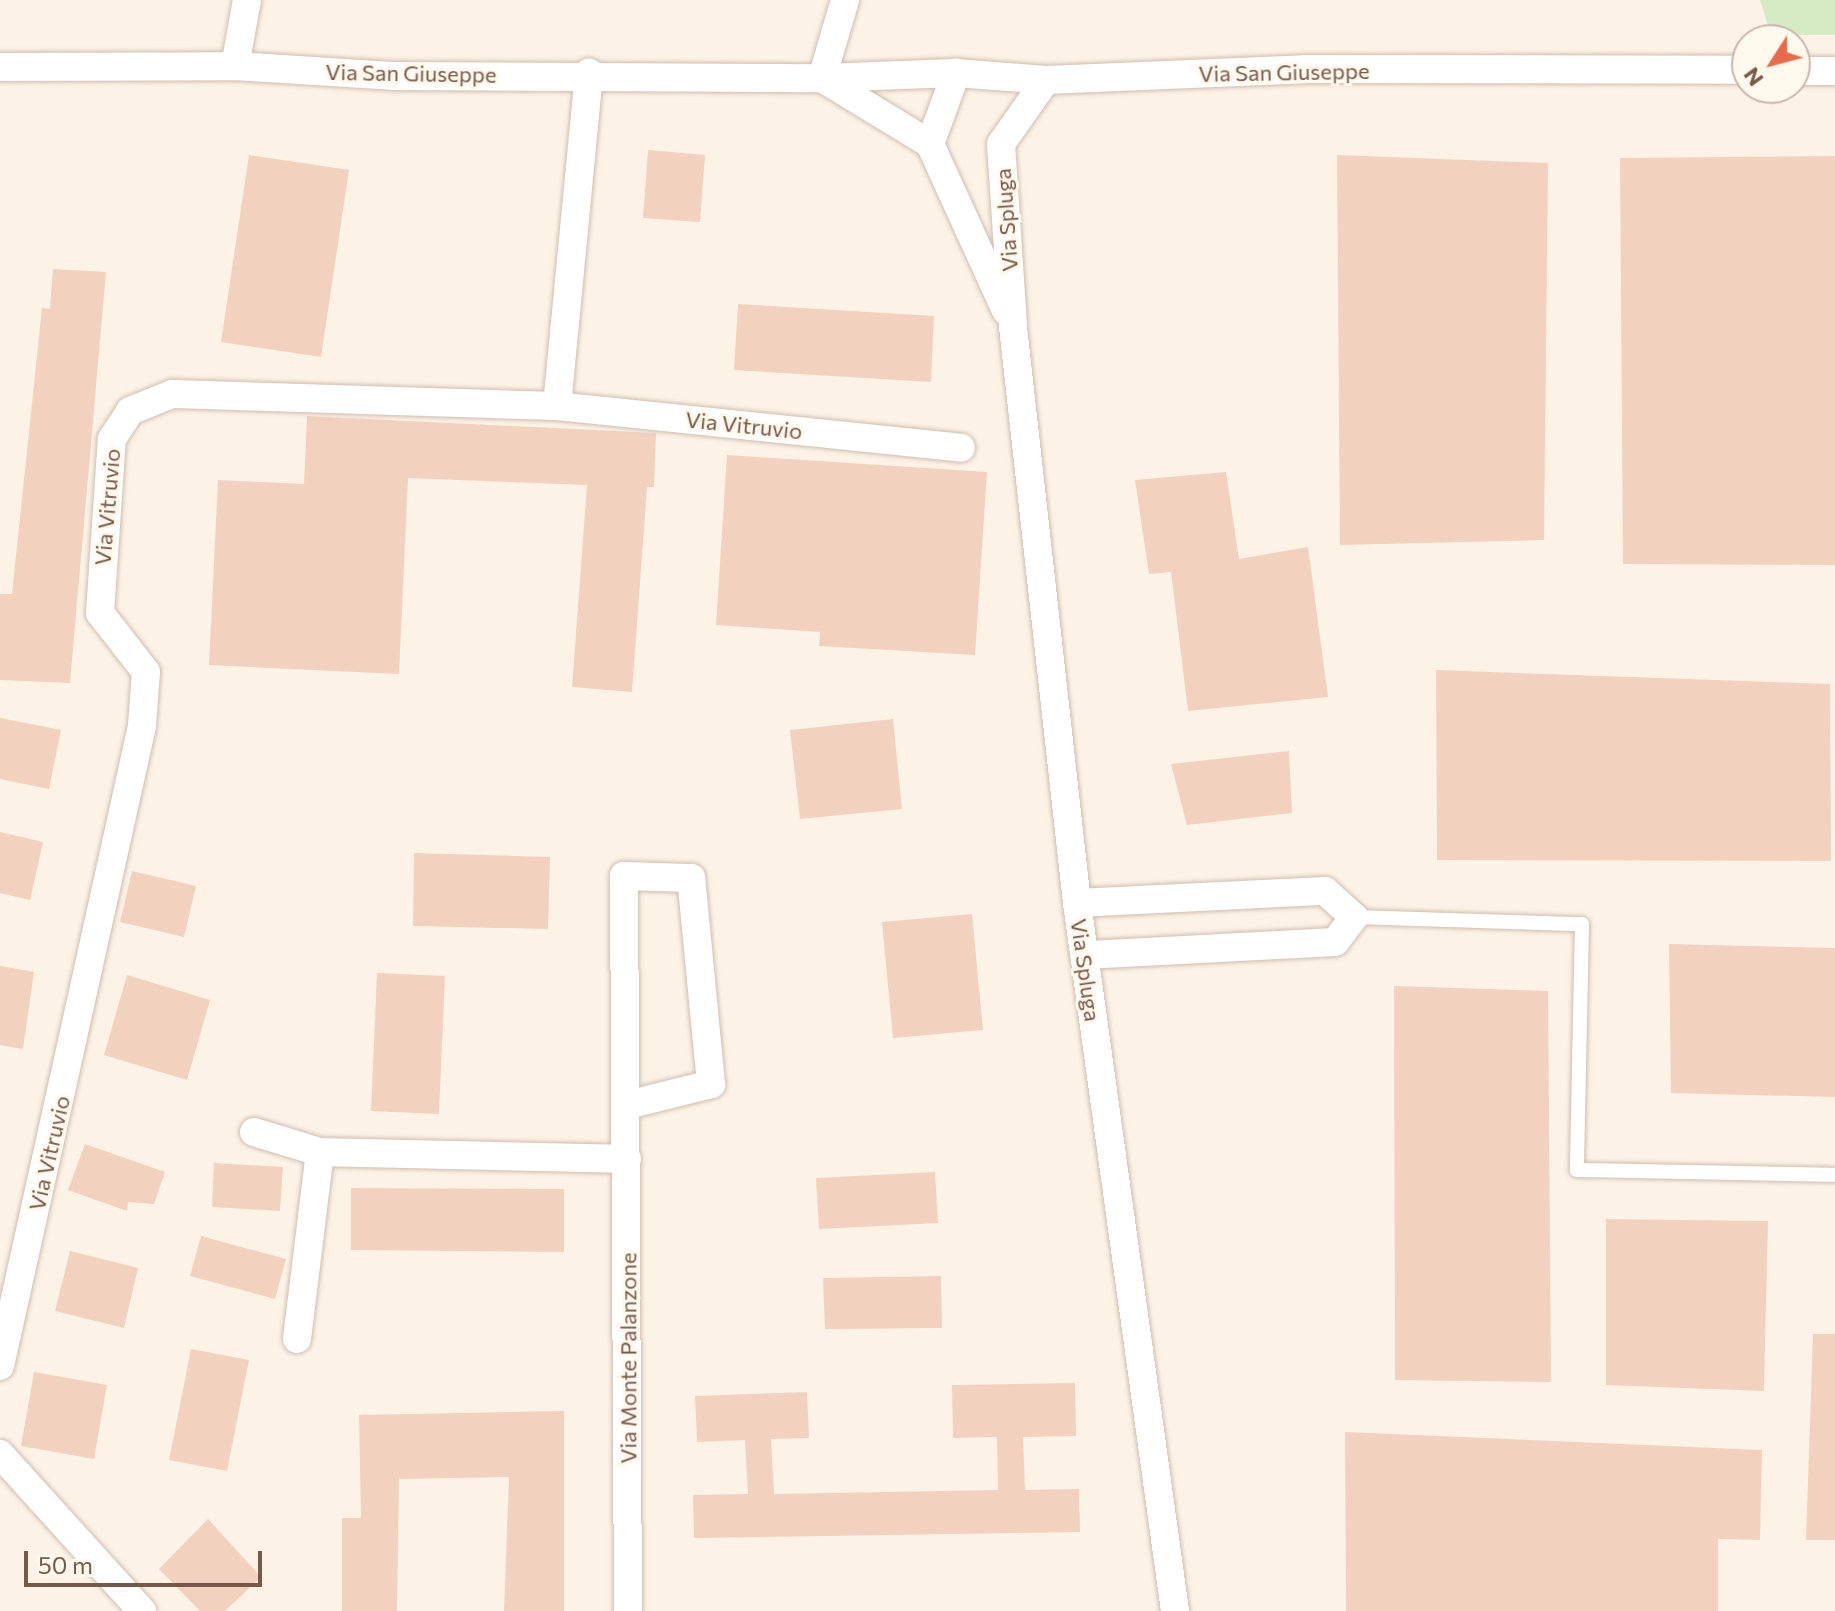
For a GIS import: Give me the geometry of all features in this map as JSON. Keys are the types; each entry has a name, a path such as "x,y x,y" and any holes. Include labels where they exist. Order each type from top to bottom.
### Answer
{"street":[{"path":"235,66 247,0"},
{"path":"845,0 822,78 930,144 956,73"},
{"name":"Via San Giuseppe","path":"0,67 235,66 392,76 589,73 822,78 956,73 1046,80 1305,69 1731,70"},
{"path":"1811,71 1835,71"},
{"path":"557,406 589,73"},
{"name":"Via Spluga","path":"1046,80 1001,144 1013,327 1077,903 1175,1611"},
{"name":"Via Spluga","path":"930,144 1013,327"},
{"name":"Via Vitruvio","path":"0,1366 142,726 146,672 100,613 112,439 130,411 172,394 557,406 961,448"},
{"name":"Via Monte Palanzone","path":"627,1105 711,1084 691,878 624,876 628,1611"},
{"path":"1077,903 1325,891 1354,917 1335,942 1084,955"},
{"path":"254,1132 320,1152 627,1159"},
{"path":"297,1339 320,1152"},
{"path":"0,1454 142,1611"}],"lane":[{"path":"1354,917 1582,924 1577,1170 1835,1175"}],"green space":[{"path":"1760,0 1835,0 1835,35 1811,35 1811,24 1768,24"}],"building":[{"path":"648,150 705,155 700,222 643,218"},
{"path":"249,155 349,170 321,357 221,342"},
{"path":"1337,155 1548,163 1544,540 1340,545"},
{"path":"1835,156 1835,565 1623,564 1620,158"},
{"path":"53,269 106,272 70,683 0,680 0,594 12,594 42,308 50,309"},
{"path":"738,304 934,316 931,382 734,370"},
{"path":"307,416 656,433 654,487 647,487 632,692 572,687 587,485 408,478 399,674 209,665 218,480 304,484"},
{"path":"727,455 987,472 975,655 819,646 820,632 716,625"},
{"path":"1226,472 1239,559 1308,547 1328,697 1188,711 1171,572 1149,574 1135,480"},
{"path":"1436,670 1830,684 1831,861 1437,860"},
{"path":"0,718 61,730 49,789 0,779"},
{"path":"893,719 902,809 800,819 790,730"},
{"path":"1289,751 1292,813 1187,825 1171,764"},
{"path":"0,832 43,842 30,900 0,893"},
{"path":"414,853 550,857 548,929 413,926"},
{"path":"132,871 196,886 184,937 120,922"},
{"path":"972,914 983,1030 893,1038 882,922"},
{"path":"1669,944 1835,948 1835,1097 1671,1093"},
{"path":"0,966 34,972 23,1049 0,1045"},
{"path":"377,973 445,976 439,1114 371,1111"},
{"path":"127,975 210,1000 187,1080 104,1055"},
{"path":"1394,986 1548,991 1551,1382 1395,1380"},
{"path":"85,1144 165,1172 154,1204 128,1202 127,1211 68,1190"},
{"path":"214,1163 283,1167 280,1211 212,1207"},
{"path":"935,1172 938,1223 819,1229 816,1178"},
{"path":"351,1188 564,1189 564,1252 351,1250"},
{"path":"1606,1219 1768,1221 1764,1391 1606,1385"},
{"path":"201,1236 286,1259 275,1299 190,1276"},
{"path":"70,1251 138,1268 124,1328 55,1311"},
{"path":"941,1276 942,1328 825,1329 823,1278"},
{"path":"1813,1334 1835,1334 1835,1540 1806,1540"},
{"path":"191,1349 249,1360 227,1471 169,1460"},
{"path":"34,1372 107,1385 94,1459 21,1446"},
{"path":"1075,1383 1076,1436 1023,1437 1025,1490 1079,1489 1080,1532 694,1538 693,1495 748,1494 745,1440 697,1442 695,1396 807,1392 809,1438 771,1439 774,1494 998,1490 997,1437 953,1438 952,1385"},
{"path":"564,1411 564,1611 504,1611 509,1477 399,1479 397,1611 342,1611 342,1518 361,1518 359,1415"},
{"path":"1345,1432 1762,1450 1760,1540 1718,1539 1718,1611 1346,1611"},
{"path":"208,1519 261,1577 225,1611 200,1611 159,1569"}]}
